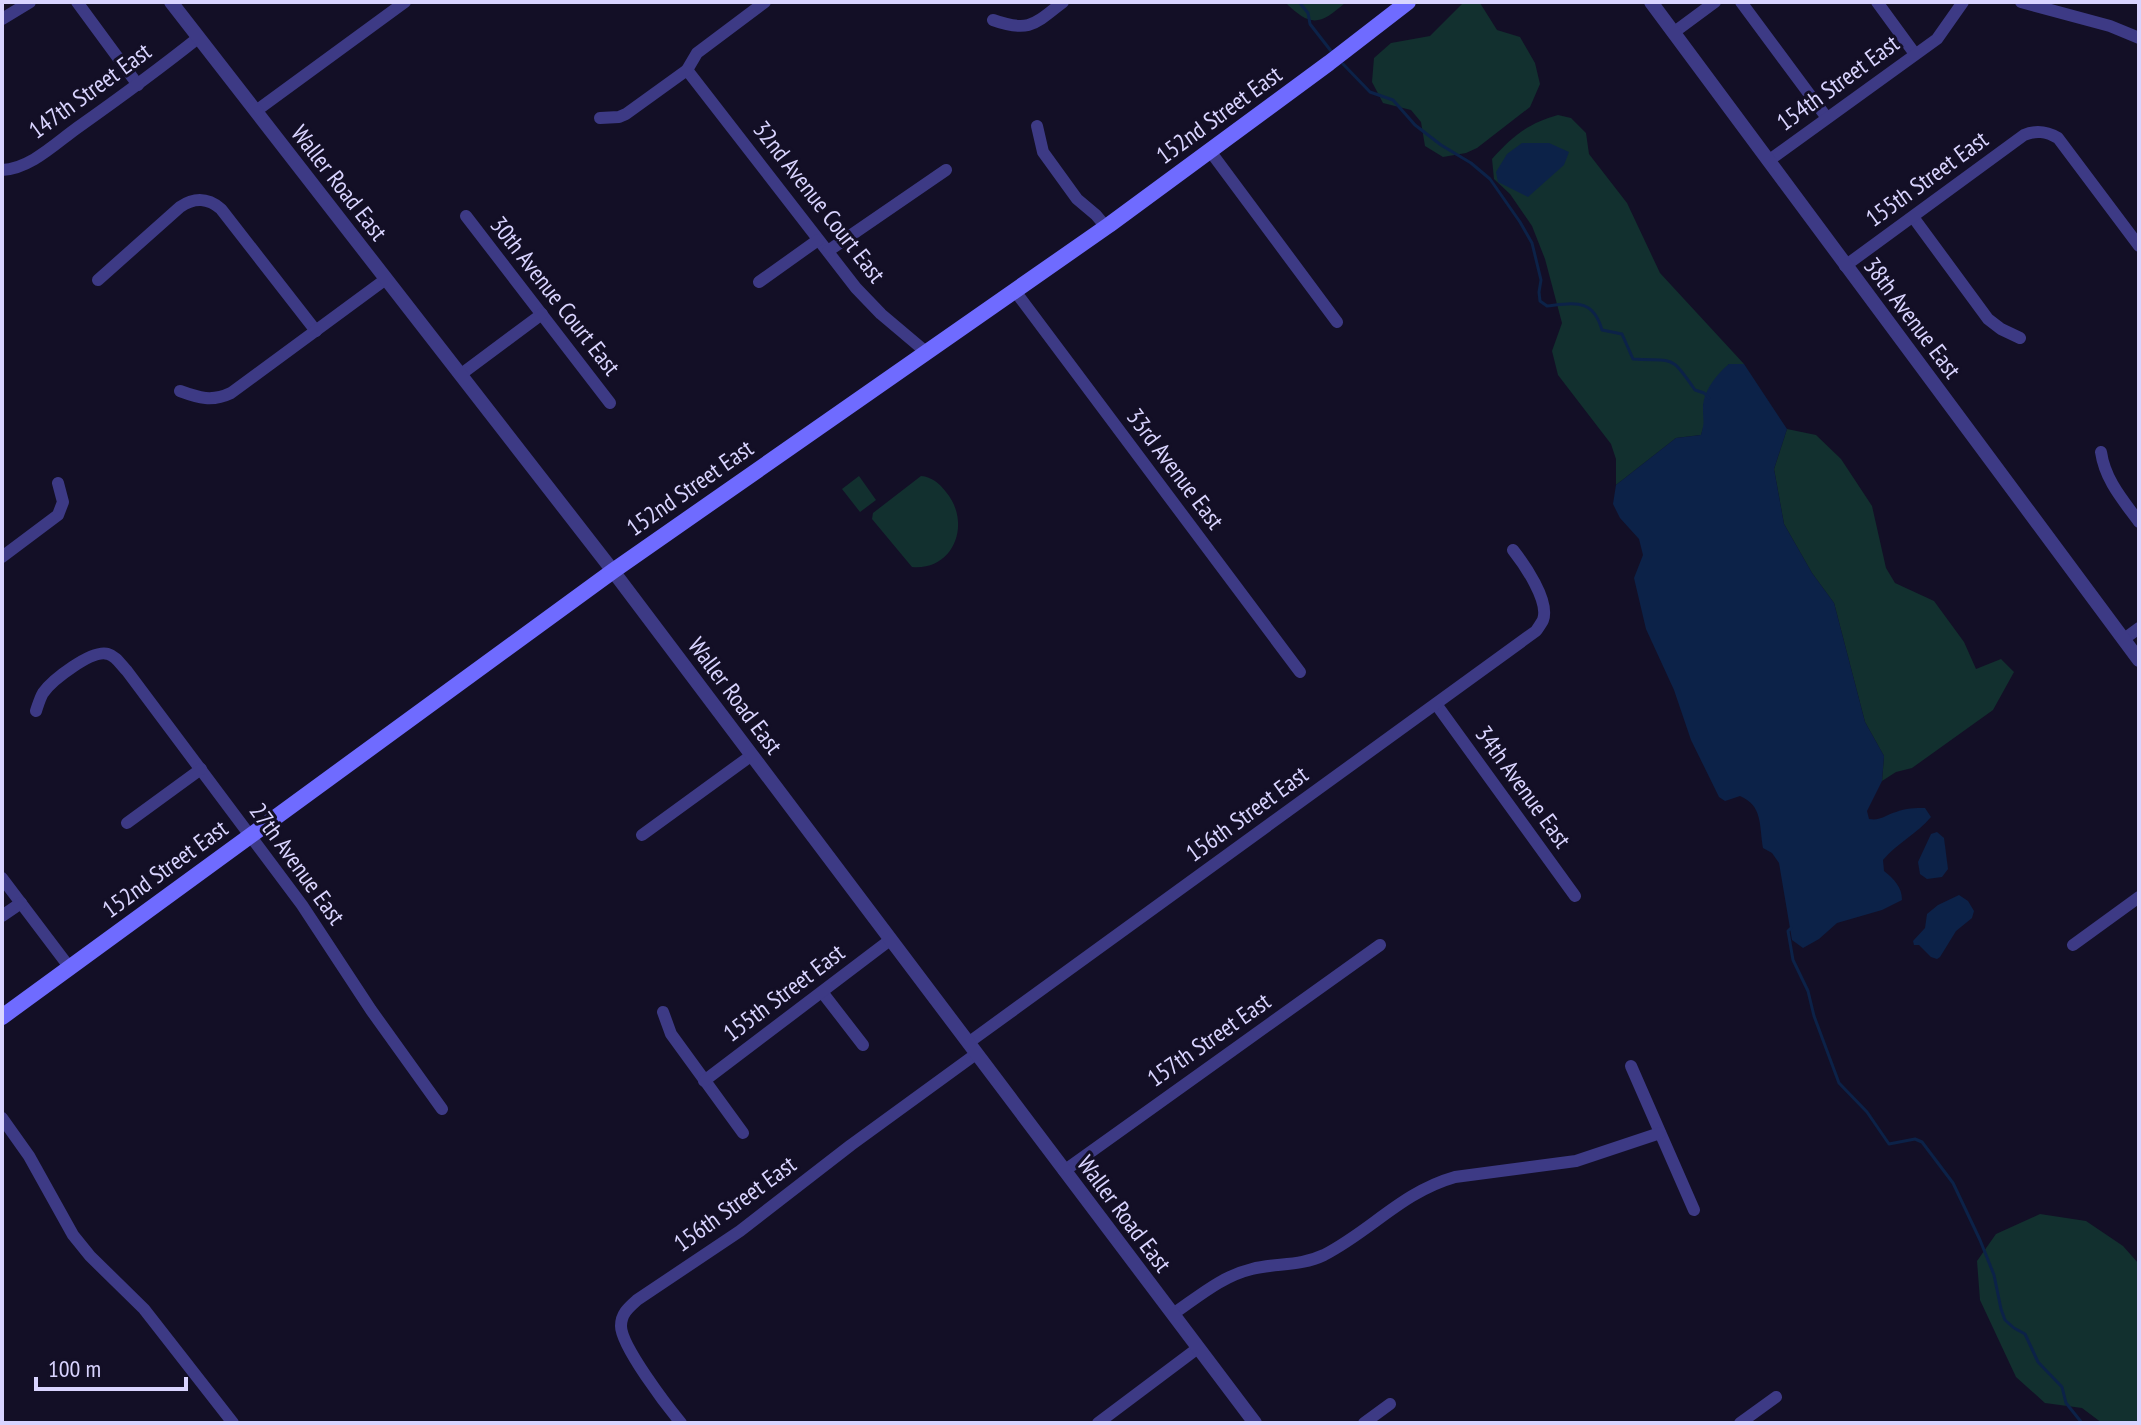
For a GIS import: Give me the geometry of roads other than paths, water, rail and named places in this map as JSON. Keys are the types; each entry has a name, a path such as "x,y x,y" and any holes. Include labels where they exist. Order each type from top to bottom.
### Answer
{"main road":[{"name":"152nd Street East","path":"2,1017 613,571 1106,227 1408,2"}],"street":[{"path":"2,19 30,2"},
{"path":"77,2 138,85"},
{"name":"Waller Road East","path":"171,2 613,571 1255,1423"},
{"path":"256,111 405,2"},
{"path":"600,118 626,114 687,70 697,53 765,2"},
{"path":"993,20 1019,28 1038,22 1063,2"},
{"name":"38th Avenue East","path":"1651,2 2139,660"},
{"path":"1673,33 1715,2"},
{"path":"1741,2 1827,118"},
{"path":"1877,2 1915,54"},
{"name":"154th Street East","path":"1768,161 1937,39 1963,2"},
{"path":"2021,2 2110,26 2139,38"},
{"name":"147th Street East","path":"2,170 33,159 138,85 198,38"},
{"name":"32nd Avenue Court East","path":"687,70 856,288 926,352"},
{"path":"1037,126 1043,152 1077,199 1106,227"},
{"name":"155th Street East","path":"1845,266 2024,135 2042,131 2058,138 2139,246"},
{"path":"1210,151 1337,322"},
{"path":"828,251 946,170"},
{"path":"98,280 180,207 202,200 221,209 316,331"},
{"name":"30th Avenue Court East","path":"466,216 610,403"},
{"path":"1913,217 1988,319 2020,338"},
{"path":"759,282 818,240"},
{"path":"180,391 202,399 220,398 231,393 386,279"},
{"name":"33rd Avenue East","path":"1015,291 1300,672"},
{"path":"460,375 542,314"},
{"path":"2101,452 2112,484 2139,522"},
{"path":"2,557 62,510 58,483"},
{"name":"156th Street East","path":"681,1423 659,1396 626,1344 621,1324 624,1312 740,1231 972,1048 1536,631 1544,615 1537,587 1513,550"},
{"path":"2124,639 2139,628"},
{"name":"27th Avenue East","path":"36,711 43,693 52,683 89,656 107,653 114,657 302,905 371,1010 442,1109"},
{"name":"34th Avenue East","path":"1436,704 1575,896"},
{"path":"642,835 752,755"},
{"path":"127,823 201,769"},
{"path":"2,878 70,968"},
{"path":"2073,945 2139,897"},
{"path":"2,916 21,903"},
{"name":"155th Street East","path":"704,1081 890,940"},
{"name":"157th Street East","path":"1064,1171 1380,945"},
{"path":"822,992 863,1045"},
{"path":"663,1012 671,1034 743,1133"},
{"path":"1631,1066 1694,1210"},
{"path":"2,1118 34,1163 73,1235 159,1326 233,1423"},
{"path":"1173,1314 1222,1280 1239,1273 1254,1268 1304,1262 1327,1253 1408,1197 1436,1182 1576,1161 1660,1133"},
{"path":"1098,1423 1198,1348"},
{"path":"1740,1423 1776,1397"},
{"path":"1364,1423 1390,1404"}],"water":[{"path":"1522,143 1549,143 1569,152 1564,165 1528,197 1498,182 1496,172 1507,154"},
{"path":"1729,364 1744,364 1787,429 1774,469 1784,524 1812,573 1834,603 1865,722 1884,756 1882,781 1867,811 1869,819 1918,808 1925,808 1931,817 1883,860 1884,871 1897,884 1902,900 1882,910 1837,923 1803,948 1792,940 1779,863 1772,853 1763,848 1760,824 1753,805 1740,796 1725,801 1719,797 1691,740 1674,690 1646,629 1634,578 1643,555 1639,539 1620,518 1613,504 1616,485 1676,438 1701,435 1705,395"},
{"path":"1937,832 1944,838 1948,869 1942,877 1927,879 1920,874 1918,862 1931,834"},
{"path":"1959,895 1968,901 1974,911 1972,918 1956,931 1940,957 1931,957 1913,941 1925,928 1927,914"}],"waterway":[{"path":"1299,2 1308,13 1310,24 1331,51"},
{"path":"1343,64 1370,92 1393,100 1415,125 1490,179 1532,243 1541,280 1540,301 1547,306 1574,304 1588,308 1594,312 1602,330 1622,334 1633,359 1670,362 1681,370 1695,390 1709,398"},
{"path":"1791,928 1788,931 1793,960 1808,991 1839,1083 1867,1112 1889,1144 1915,1139 1922,1142 1953,1183 1994,1275 2005,1320 2025,1334 2038,1362 2062,1387 2066,1403 2082,1423"}]}
